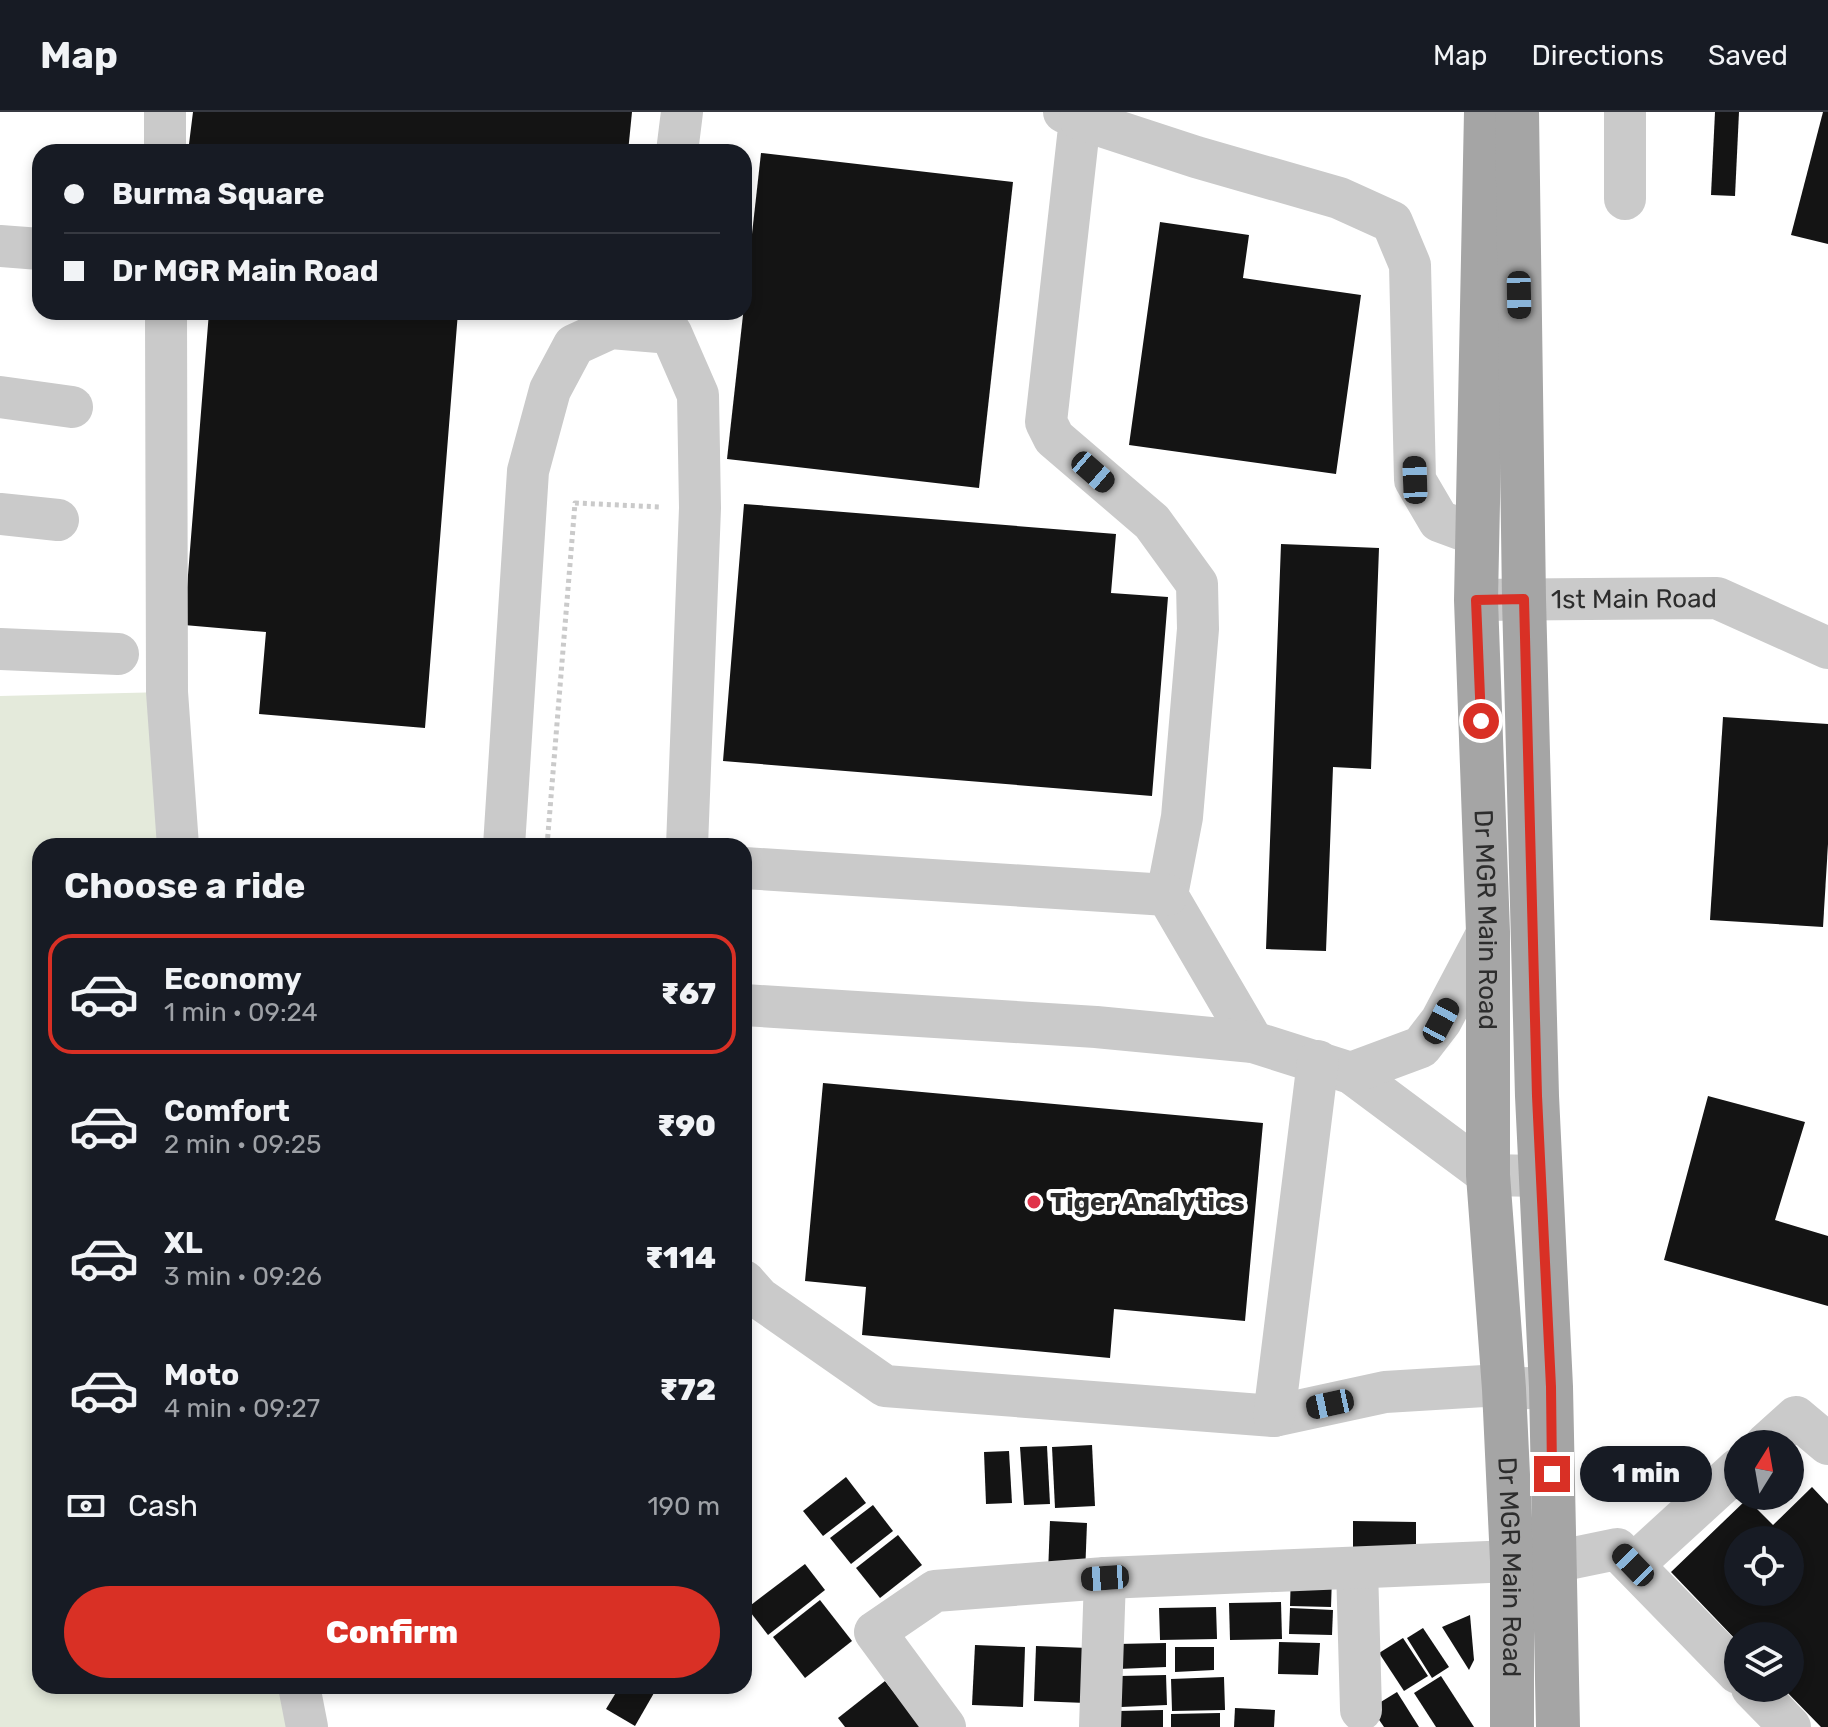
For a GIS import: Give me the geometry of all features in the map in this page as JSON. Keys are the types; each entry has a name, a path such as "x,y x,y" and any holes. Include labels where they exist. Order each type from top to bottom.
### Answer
{"main road":[{"name":"Dr MGR Main Road","path":"1486,112 1476,600 1488,932 1488,1175 1504,1389 1533,1562 1552,1724"},
{"name":"Dr MGR Main Road","path":"1512,1727 1551,1387 1537,1096 1524,599 1517,112"}],"street":[{"path":"165,112 165,144"},
{"path":"678,144 682,112"},
{"path":"1625,112 1625,199"},
{"path":"1253,1042 1167,895 1182,817 1198,629 1197,584 1152,522 1054,438 1046,422 1072,115 1196,157 1339,198 1392,222 1410,265 1415,480 1439,521 1477,535"},
{"path":"0,246 32,248"},
{"path":"166,320 167,692 177,838"},
{"path":"505,838 528,471 550,390 574,345 611,328 670,322 698,395 700,508 687,838"},
{"path":"0,397 72,407"},
{"path":"0,514 58,520"},
{"name":"1st Main Road","path":"1476,600 1717,598 1828,648"},
{"path":"0,649 118,654"},
{"path":"752,869 1167,895"},
{"path":"1335,1067 1421,1047 1441,1021 1488,932"},
{"path":"752,1006 1096,1027 1253,1042 1335,1067 1488,1175 1541,1176"},
{"path":"1274,1416 1335,1067"},
{"path":"752,1290 885,1386 1274,1416 1385,1392 1484,1386 1504,1389 1551,1387"},
{"path":"1782,1430 1796,1417 1828,1444"},
{"path":"1633,1565 1724,1482"},
{"path":"945,1727 875,1632 935,1591 1105,1578 1533,1562 1617,1549 1724,1659"},
{"path":"1357,1568 1361,1710"},
{"path":"1100,1727 1105,1578"},
{"path":"301,1694 307,1727"},
{"path":"1766,1702 1790,1727"}],"path":[{"path":"548,838 575,503 700,508"}],"green space":[{"path":"167,692 177,838 32,838 32,1694 301,1694 307,1727 0,1727 0,696"}],"building":[{"path":"193,112 632,112 629,144 189,144"},
{"path":"1715,112 1739,112 1735,196 1711,195"},
{"path":"1823,112 1828,112 1828,244 1791,235"},
{"path":"761,153 1013,182 979,488 727,459 742,320 752,320 752,234"},
{"path":"1160,222 1249,235 1243,278 1361,295 1336,474 1129,445"},
{"path":"208,320 457,320 425,728 259,714 266,632 184,625"},
{"path":"744,504 1116,534 1111,593 1168,597 1152,796 723,761"},
{"path":"1281,544 1379,548 1371,769 1333,767 1326,951 1266,949"},
{"path":"1723,717 1828,724 1828,844 1823,927 1710,920"},
{"name":"Tiger Analytics","path":"823,1083 1263,1123 1245,1321 1114,1309 1110,1358 862,1335 866,1287 805,1281"},
{"path":"1708,1096 1805,1122 1775,1220 1828,1236 1828,1306 1664,1260"},
{"path":"1092,1445 1095,1506 1055,1508 1052,1447"},
{"path":"1047,1446 1050,1504 1024,1505 1020,1447"},
{"path":"1009,1451 1012,1503 986,1504 984,1452"},
{"path":"846,1477 866,1503 823,1536 803,1511"},
{"path":"1812,1487 1828,1504 1828,1727 1821,1727 1797,1702 1804,1702 1804,1622 1724,1622 1724,1627 1671,1572 1736,1510 1758,1510 1773,1525 1788,1510 1804,1510 1804,1495"},
{"path":"873,1505 893,1531 851,1564 830,1538"},
{"path":"1050,1521 1087,1523 1085,1575 1048,1574"},
{"path":"1353,1521 1416,1522 1416,1556 1353,1555"},
{"path":"898,1535 922,1565 880,1598 856,1568"},
{"path":"805,1564 825,1590 768,1635 752,1614 752,1604"},
{"path":"1291,1573 1332,1575 1331,1607 1290,1606"},
{"path":"820,1600 852,1641 805,1678 773,1637"},
{"path":"1281,1602 1282,1639 1230,1640 1229,1603"},
{"path":"1216,1607 1217,1639 1160,1640 1159,1608"},
{"path":"1290,1608 1333,1610 1332,1635 1289,1634"},
{"path":"1470,1615 1474,1660 1469,1670 1442,1627"},
{"path":"1423,1628 1449,1667 1432,1678 1407,1638"},
{"path":"1403,1638 1428,1676 1404,1691 1379,1653"},
{"path":"1279,1642 1320,1643 1318,1675 1278,1674"},
{"path":"1166,1643 1166,1667 1118,1669 1117,1644"},
{"path":"975,1645 1025,1647 1023,1707 972,1705"},
{"path":"1036,1646 1088,1648 1086,1703 1034,1701"},
{"path":"1175,1647 1214,1647 1214,1670 1175,1672"},
{"path":"1166,1675 1167,1705 1121,1707 1120,1676"},
{"path":"1441,1676 1474,1727 1436,1727 1414,1693"},
{"path":"1224,1677 1225,1710 1172,1711 1171,1679"},
{"path":"885,1681 922,1727 845,1727 838,1718"},
{"path":"1397,1692 1419,1727 1384,1727 1371,1708"},
{"path":"615,1694 653,1694 635,1726 606,1709"},
{"path":"1235,1708 1275,1710 1274,1727 1234,1727"},
{"path":"1163,1710 1163,1727 1118,1727 1118,1711"},
{"path":"1220,1713 1220,1727 1171,1727 1171,1714"}],"place":[{"name":"Tiger Analytics","path":"1034,1202"}],"route":[{"path":"1481,721 1476,600 1524,599 1537,1096 1551,1387 1552,1474"}]}
